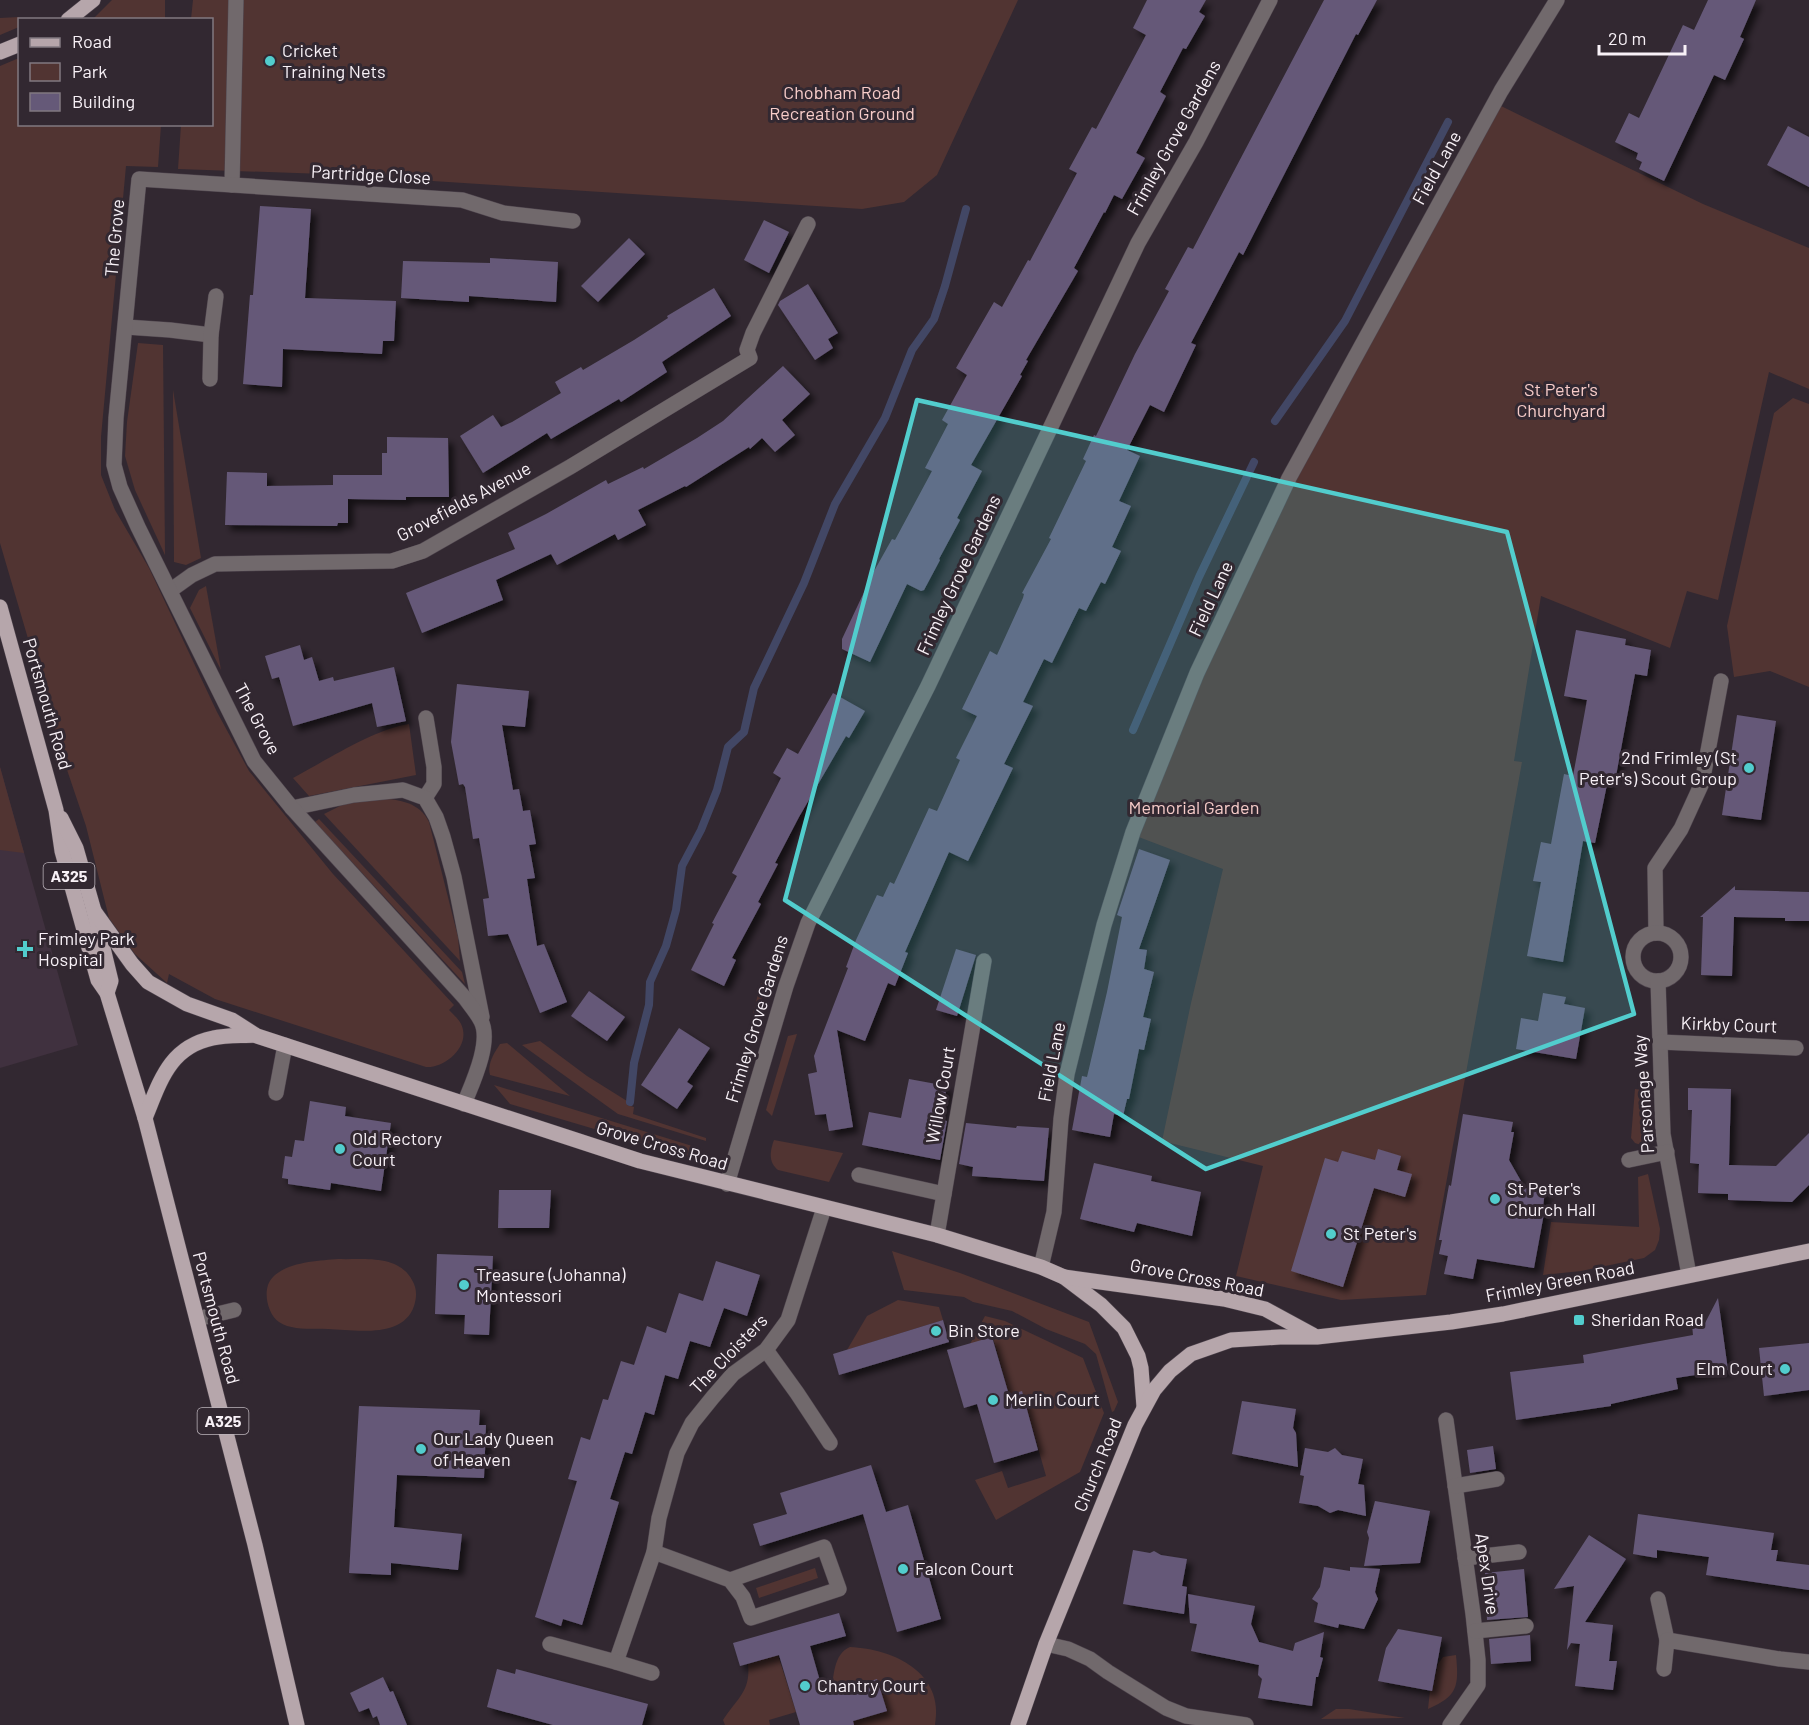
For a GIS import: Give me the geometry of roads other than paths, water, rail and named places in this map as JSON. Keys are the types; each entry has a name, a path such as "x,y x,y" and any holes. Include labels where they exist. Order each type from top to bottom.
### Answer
{"main road":[{"path":"70,18 93,0"},
{"path":"0,52 18,45"},
{"name":"Portsmouth Road","path":"0,607 56,810 62,851 98,980 107,993 145,1118 255,1545 297,1725"},
{"name":"Portsmouth Road","path":"56,810 76,848 94,911 111,981 107,993"},
{"name":"Grove Cross Road","path":"94,911 132,964 148,982 187,1004 232,1020 255,1035 629,1158 937,1236 1041,1267 1064,1277 1101,1305 1130,1337 1141,1368 1144,1407"},
{"name":"Grove Cross Road","path":"145,1118 158,1084 180,1052 197,1042 214,1037 255,1035"},
{"name":"Frimley Green Road","path":"1317,1337 1503,1314 1809,1251"},
{"name":"Grove Cross Road","path":"1064,1277 1224,1299 1265,1309 1317,1337"},
{"name":"Church Road","path":"1018,1725 1046,1644 1135,1425 1162,1380 1198,1350 1231,1340 1280,1336 1317,1337"}],"street":[{"path":"232,185 236,0"},
{"name":"Frimley Grove Gardens","path":"727,1184 786,986 808,923 928,686 1138,243 1196,142 1270,0"},
{"name":"Field Lane","path":"1041,1267 1054,1212 1067,1074 1104,925 1133,832 1193,684 1289,478 1501,91 1557,0"},
{"name":"The Grove","path":"164,182 139,179 116,418 114,465 120,488 254,761 292,808 465,998 482,1023"},
{"name":"Partridge Close","path":"164,182 462,200 503,213 573,221"},
{"name":"Grovefields Avenue","path":"171,590 192,575 215,564 392,561 423,551 570,467 750,358 747,350 753,333 808,224"},
{"path":"210,379 211,335 216,296"},
{"path":"126,327 211,335"},
{"path":"1656,933 1655,868 1681,829 1702,783 1721,681"},
{"path":"425,798 434,784 434,767 426,718"},
{"path":"292,808 354,795 403,790 425,798 436,817 454,877 485,1038 464,1104"},
{"path":"1648,934 1664,934 1672,938 1681,952 1678,968 1673,974 1658,981 1643,976 1634,962 1636,946 1648,934"},
{"name":"Willow Court","path":"937,1236 984,961"},
{"name":"Parsonage Way","path":"1658,981 1663,1134 1689,1275"},
{"name":"Kirkby Court","path":"1660,1042 1796,1048"},
{"path":"276,1093 285,1045"},
{"path":"1629,1160 1666,1152"},
{"path":"859,1175 944,1194"},
{"name":"The Cloisters","path":"616,1662 654,1552 659,1518 677,1453 693,1423 733,1374 766,1350 788,1320 824,1208"},
{"path":"197,1319 234,1310"},
{"path":"766,1350 830,1443"},
{"name":"Apex Drive","path":"1446,1420 1475,1631 1478,1685 1450,1725"},
{"path":"1455,1486 1497,1479"},
{"path":"654,1552 730,1580 743,1597 750,1618 839,1589 824,1547 730,1580"},
{"path":"1465,1558 1519,1552"},
{"path":"1658,1599 1667,1640 1664,1669"},
{"path":"1475,1631 1526,1626"},
{"path":"1667,1640 1809,1662"},
{"path":"550,1644 652,1673"},
{"path":"1046,1644 1068,1649 1090,1659 1166,1708 1186,1716 1246,1725"}],"waterway":[{"path":"1275,421 1345,321 1448,122"},
{"path":"630,1102 634,1063 649,1005 650,982 666,946 676,910 682,866 701,830 717,790 728,747 744,732 754,688 804,583 835,504 885,418 912,350 934,319 966,209"},
{"path":"1133,730 1199,577 1254,462"}],"place":[{"name":"Cricket Training Nets","path":"270,61"},
{"name":"2nd Frimley (St Peter's) Scout Group","path":"1749,768"},
{"name":"Frimley Park Hospital","path":"25,949"},
{"name":"Old Rectory Court","path":"340,1149"},
{"name":"St Peter's Church Hall","path":"1495,1199"},
{"name":"St Peter's","path":"1331,1234"},
{"name":"Treasure (Johanna) Montessori","path":"464,1285"},
{"name":"Sheridan Road","path":"1579,1320"},
{"name":"Bin Store","path":"936,1331"},
{"name":"Elm Court","path":"1785,1369"},
{"name":"Merlin Court","path":"993,1400"},
{"name":"Our Lady Queen of Heaven","path":"421,1449"},
{"name":"Falcon Court","path":"903,1569"},
{"name":"Chantry Court","path":"805,1686"}],"park label":[{"name":"Chobham Road Recreation Ground","path":"842,103"},
{"name":"St Peter's Churchyard","path":"1561,400"},
{"name":"Memorial Garden","path":"1194,808"}]}
